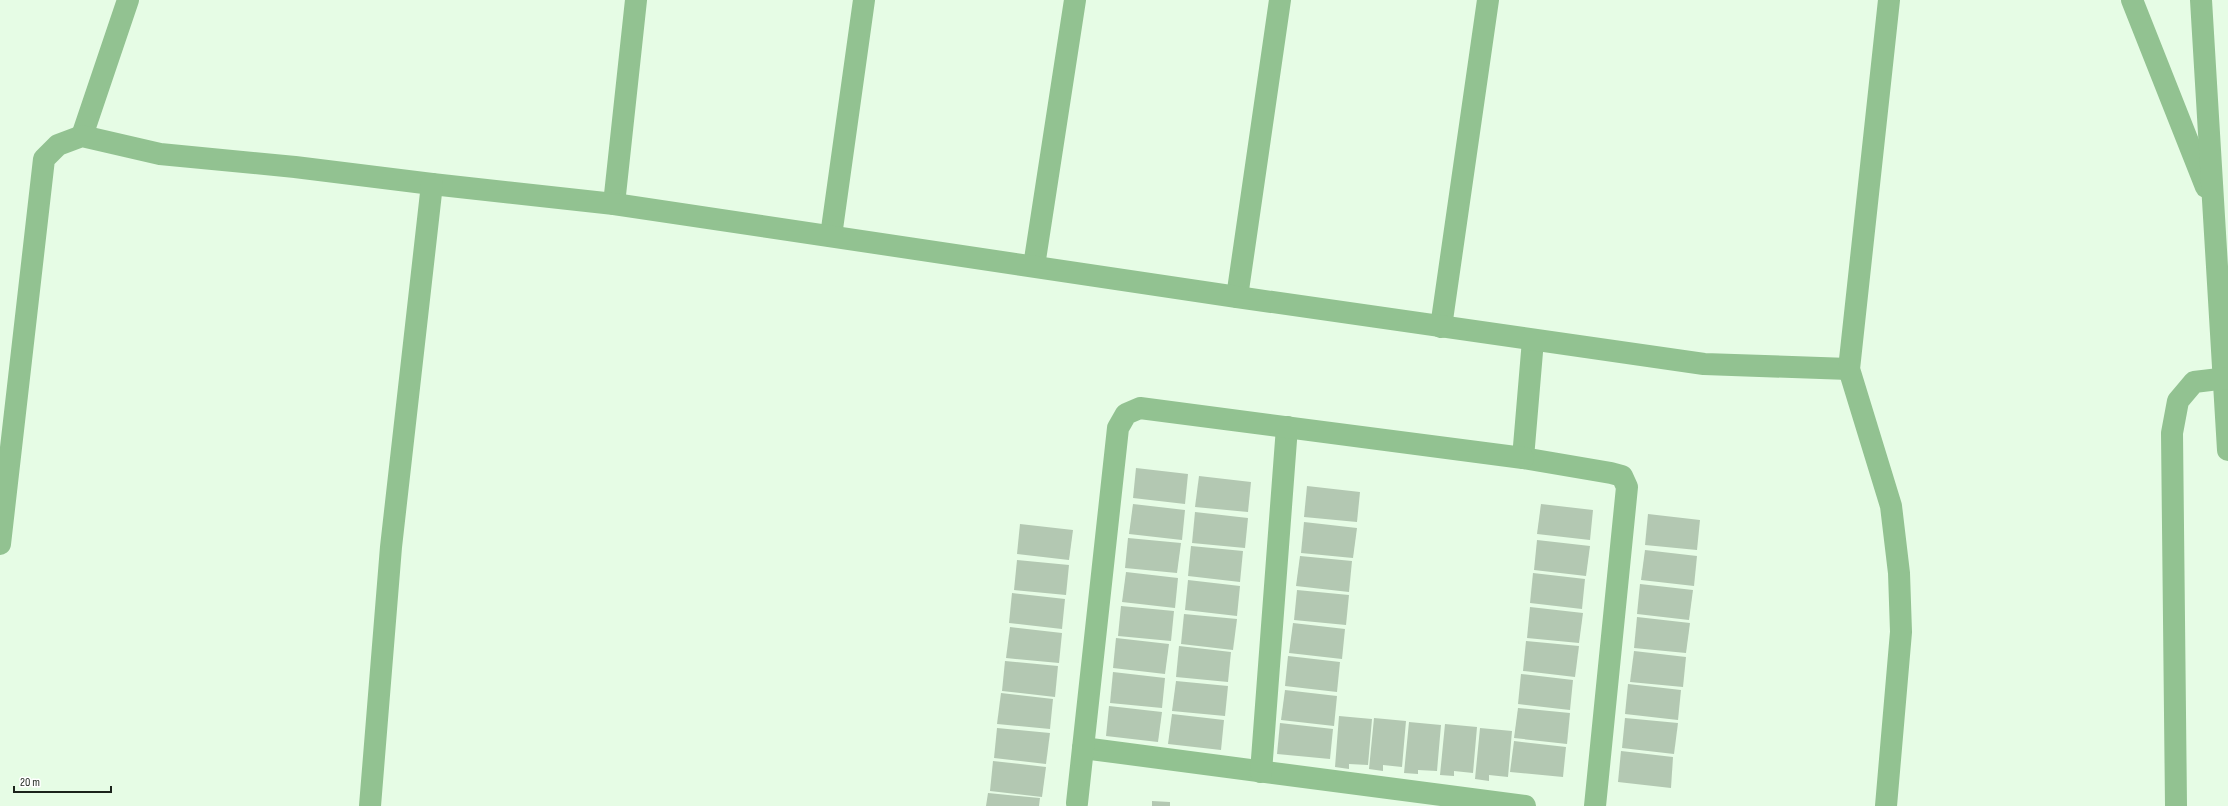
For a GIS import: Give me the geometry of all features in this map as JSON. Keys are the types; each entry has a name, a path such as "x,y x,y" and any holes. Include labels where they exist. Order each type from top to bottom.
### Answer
{"street":[{"path":"82,136 128,0"},
{"path":"614,204 636,0"},
{"path":"831,236 864,0"},
{"path":"1034,266 1075,0"},
{"path":"1237,297 1280,0"},
{"path":"1441,327 1488,0"},
{"path":"1886,806 1901,632 1899,573 1891,506 1849,369 1889,0"},
{"path":"2132,0 2214,206"},
{"path":"2201,0 2226,378 2228,450"},
{"path":"0,544 44,159 58,145 82,136 160,154 295,167 614,204 1441,327 1704,364 1849,369"},
{"path":"370,806 391,547 432,184"},
{"path":"1523,458 1533,340"},
{"path":"2176,806 2172,433 2178,402 2194,382 2226,378"},
{"path":"1076,803 1118,428 1126,414 1140,408 1523,458 1622,476 1627,487 1595,806"},
{"path":"1261,772 1288,427"},
{"path":"1083,748 1524,806"}],"building":[{"path":"1136,468 1188,474 1185,504 1133,498"},
{"path":"1199,476 1251,482 1248,512 1195,507"},
{"path":"1307,486 1360,492 1357,522 1304,517"},
{"path":"1133,504 1185,510 1182,540 1129,534"},
{"path":"1541,504 1593,510 1590,540 1537,534"},
{"path":"1195,512 1248,518 1245,548 1192,543"},
{"path":"1648,514 1700,520 1697,550 1645,545"},
{"path":"1304,522 1357,528 1353,558 1301,553"},
{"path":"1020,524 1073,530 1069,560 1017,554"},
{"path":"1128,538 1181,543 1177,573 1125,568"},
{"path":"1537,540 1590,546 1586,576 1534,570"},
{"path":"1191,546 1243,551 1240,582 1188,576"},
{"path":"1645,550 1697,556 1694,586 1641,580"},
{"path":"1300,556 1352,561 1349,592 1296,586"},
{"path":"1017,560 1069,565 1066,595 1014,590"},
{"path":"1126,572 1178,578 1175,608 1122,602"},
{"path":"1533,573 1585,579 1582,609 1530,603"},
{"path":"1188,580 1240,586 1237,616 1185,610"},
{"path":"1640,584 1693,590 1689,620 1637,614"},
{"path":"1297,590 1349,595 1346,625 1294,620"},
{"path":"1012,593 1065,599 1062,629 1009,623"},
{"path":"1121,606 1174,611 1171,641 1118,636"},
{"path":"1530,607 1583,613 1579,643 1527,638"},
{"path":"1184,614 1237,619 1233,650 1181,644"},
{"path":"1637,617 1690,623 1686,653 1634,648"},
{"path":"1293,623 1345,629 1342,659 1289,653"},
{"path":"1010,627 1062,633 1059,663 1006,658"},
{"path":"1116,638 1169,644 1165,674 1113,668"},
{"path":"1526,641 1579,646 1575,677 1523,671"},
{"path":"1179,646 1231,652 1228,682 1176,677"},
{"path":"1634,651 1686,657 1683,687 1630,682"},
{"path":"1288,656 1340,662 1337,692 1285,686"},
{"path":"1005,661 1058,666 1055,697 1002,691"},
{"path":"1113,672 1165,678 1162,708 1110,703"},
{"path":"1521,674 1573,680 1570,710 1518,704"},
{"path":"1176,681 1228,686 1225,716 1172,711"},
{"path":"1628,684 1681,690 1678,720 1625,714"},
{"path":"1285,690 1337,696 1334,726 1281,720"},
{"path":"1001,693 1053,699 1050,729 997,724"},
{"path":"1109,706 1162,712 1158,742 1106,736"},
{"path":"1518,708 1570,713 1567,744 1514,738"},
{"path":"1172,714 1224,720 1221,750 1168,744"},
{"path":"1339,716 1372,719 1368,765 1349,764 1349,769 1335,767"},
{"path":"1374,718 1406,721 1402,767 1383,765 1383,771 1369,769"},
{"path":"1625,718 1678,723 1674,754 1622,748"},
{"path":"1409,722 1441,725 1437,771 1418,770 1418,774 1404,773"},
{"path":"1280,723 1333,729 1330,759 1277,754"},
{"path":"1445,724 1477,727 1473,773 1454,771 1454,776 1440,775"},
{"path":"997,728 1050,733 1046,764 994,758"},
{"path":"1480,728 1512,731 1508,777 1489,775 1489,781 1475,779"},
{"path":"1514,741 1566,747 1563,777 1510,772"},
{"path":"1621,751 1673,757 1671,788 1618,782"},
{"path":"993,761 1046,767 1042,797 990,791"},
{"path":"988,793 1040,798 1039,806 986,806"},
{"path":"1152,801 1170,802 1170,806 1152,806"}]}
